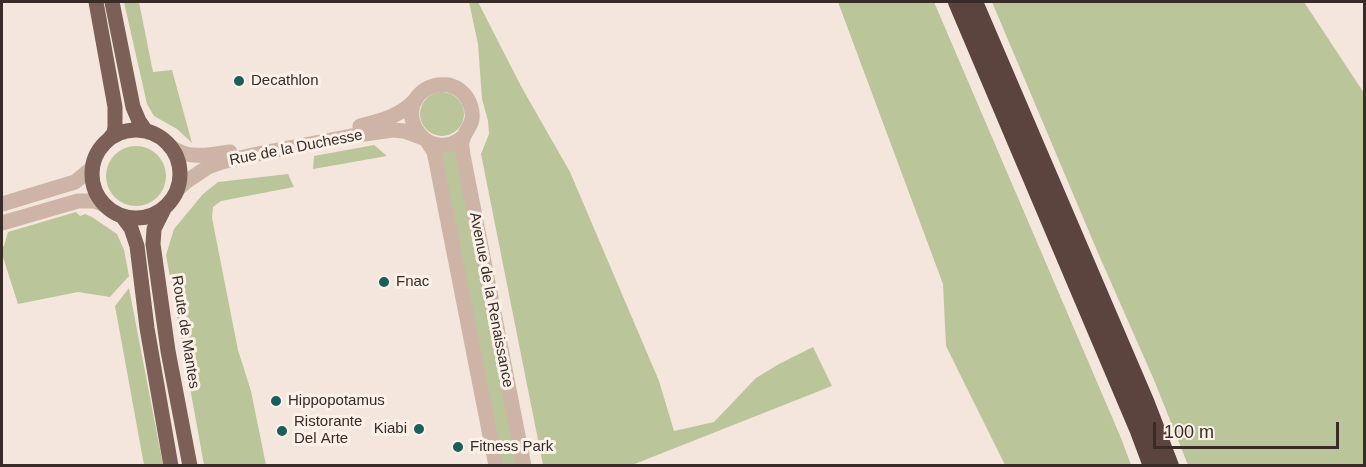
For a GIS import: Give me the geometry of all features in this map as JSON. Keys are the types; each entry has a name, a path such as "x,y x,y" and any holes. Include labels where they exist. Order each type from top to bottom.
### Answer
{"highway":[{"path":"957,2 1152,465"},
{"path":"974,2 1170,465"},
{"path":"1120,386 1124,420 1140,465"}],"main road":[{"path":"96,2 115,107 115,126 114,133 99,149 95,158 92,168 94,188 105,205 122,216 148,217 157,213 172,199 180,179 176,156 170,146 161,138 146,131 127,130 110,138"},
{"path":"112,2 133,107 139,122 146,131"},
{"name":"Route de Mantes","path":"165,207 154,229 153,244 168,351 190,465"},
{"path":"122,216 137,246 147,328 171,465"}],"street":[{"path":"437,85 447,85 461,91 468,99 472,113 470,127 464,136 447,145 436,144 425,139 416,130 412,120 416,99 423,92 437,85"},
{"name":"Rue de la Duchesse","path":"170,146 184,154 206,156 294,140 391,118 416,99"},
{"name":"Rue de la Duchesse","path":"177,190 208,167 262,153 393,130 404,131 425,139"},
{"name":"Avenue de la Renaissance","path":"464,136 463,155 524,465"},
{"name":"Avenue de la Renaissance","path":"425,139 434,152 438,168 495,465"},
{"path":"2,204 75,182 92,168"},
{"path":"2,223 78,201 94,201 105,205"}],"green space":[{"path":"124,2 139,2 153,72 172,70 192,143 177,129 154,116 147,104"},
{"path":"469,2 478,2 522,88 570,172 659,381 674,431 714,422 756,378 813,347 832,386 632,465 543,465 481,154 489,134 488,121 482,99 478,44"},
{"path":"838,2 934,2 1131,465 1005,465 946,346 943,284"},
{"path":"992,2 1304,2 1364,93 1364,465 1188,465 1154,380"},
{"path":"442,92 457,99 464,114 457,129 442,136 427,129 420,114 427,99"},
{"path":"374,145 387,156 313,169 314,156"},
{"path":"130,146 142,146 158,154 164,164 166,176 164,188 158,198 142,206 130,206 114,198 106,182 106,170 114,154"},
{"path":"456,149 519,465 502,465 440,152"},
{"path":"288,174 294,187 221,201 213,207 212,218 238,350 251,391 266,465 204,465 166,255 174,229 203,194 218,182"},
{"path":"76,212 80,216 85,214 92,217 117,234 124,250 129,276 110,297 78,292 18,304 2,254 2,246 4,246 8,232"},
{"path":"129,288 163,465 144,465 115,306"}],"place":[{"name":"Decathlon","path":"239,81"},
{"name":"Fnac","path":"384,282"},
{"name":"Hippopotamus","path":"276,401"},
{"name":"Kiabi","path":"419,429"},
{"name":"Ristorante Del Arte","path":"282,431"},
{"name":"Fitness Park","path":"458,447"}]}
